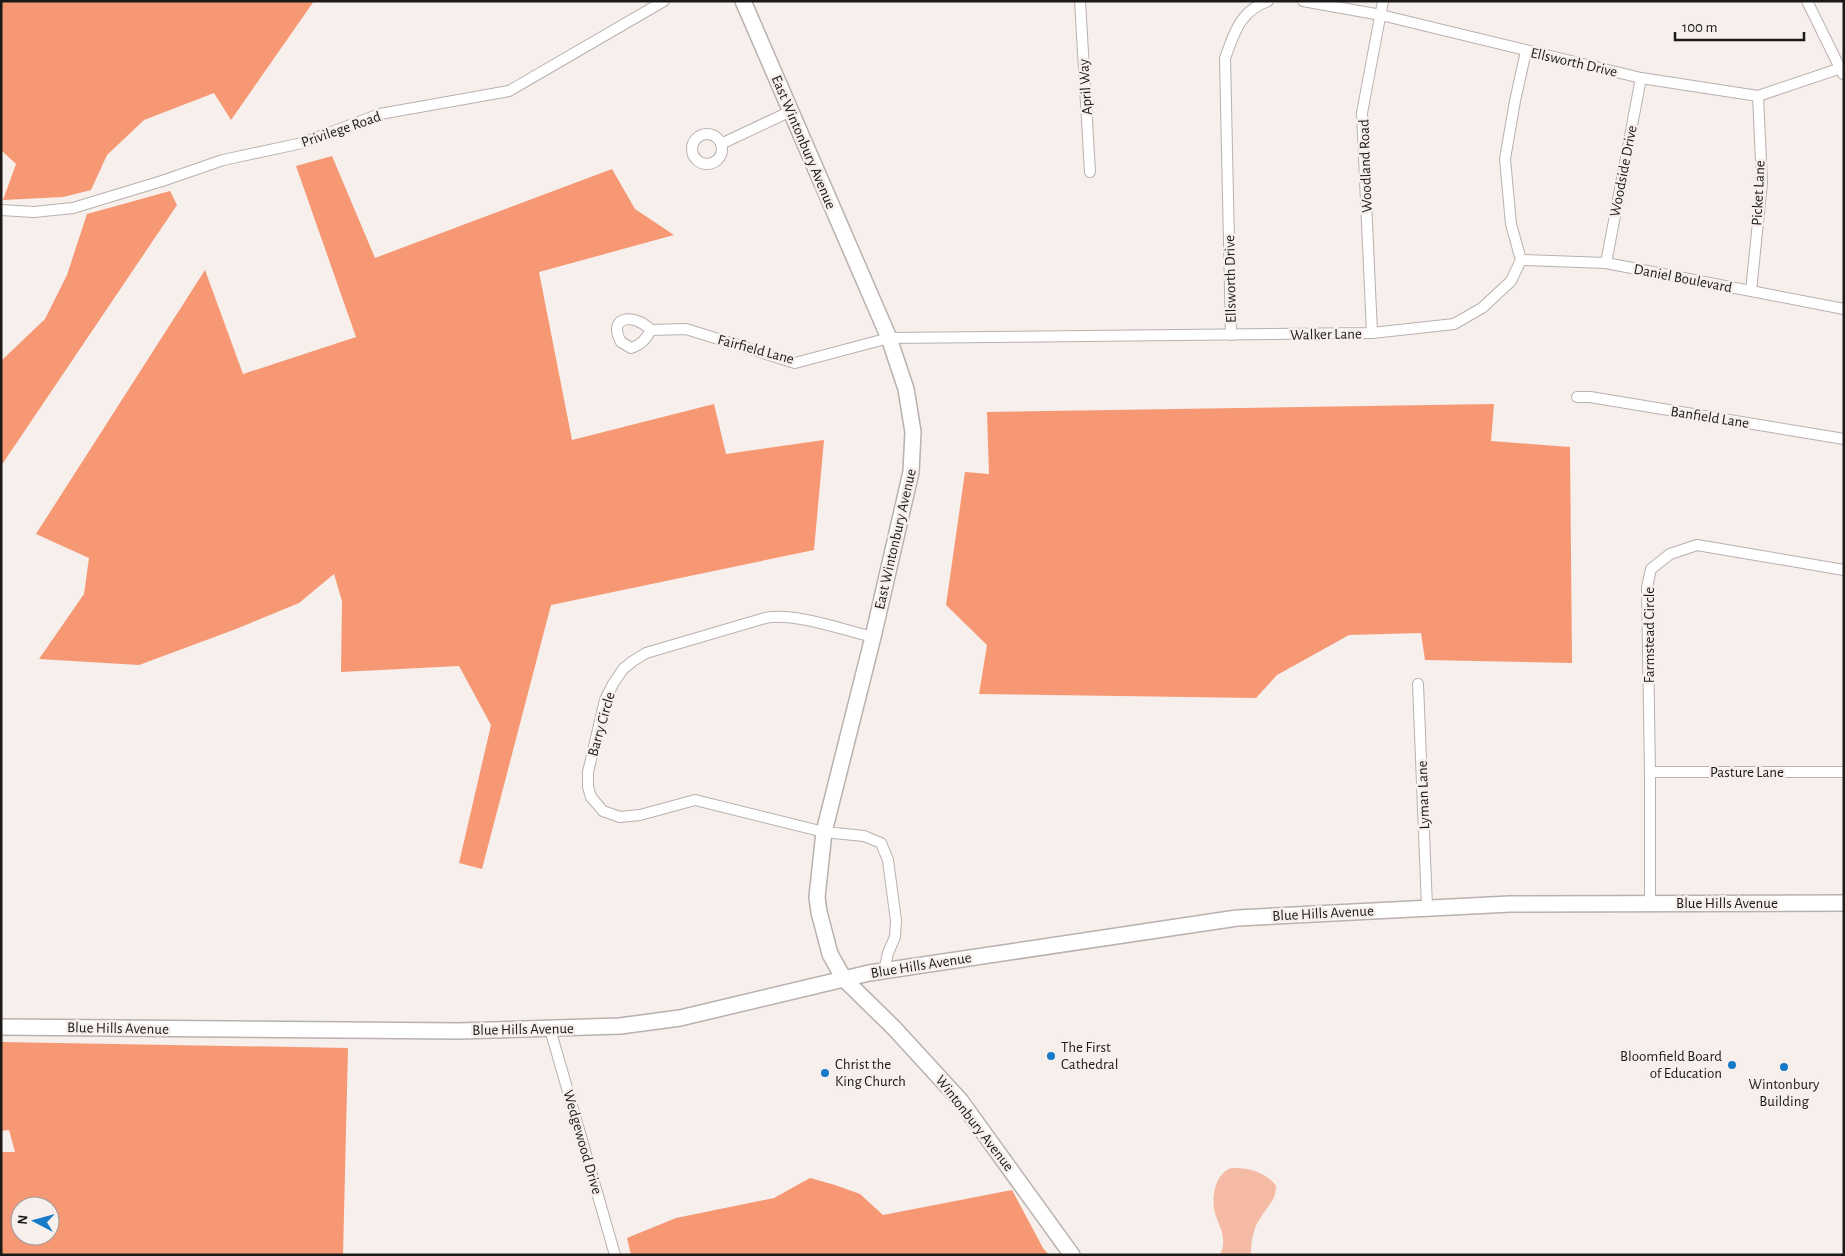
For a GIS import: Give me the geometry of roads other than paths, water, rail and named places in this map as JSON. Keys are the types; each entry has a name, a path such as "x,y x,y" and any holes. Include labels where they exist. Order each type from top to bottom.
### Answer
{"main road":[{"name":"East Wintonbury Avenue","path":"743,1 889,338 906,389 913,432 911,472 873,637 824,832 817,897 819,912 830,954 844,979"},
{"name":"Blue Hills Avenue","path":"1,1027 460,1031 620,1026 680,1018 884,970 1237,918 1510,904 1844,903"},
{"name":"Wintonbury Avenue","path":"844,979 894,1028 960,1100 1072,1255"}],"street":[{"name":"Privilege Road","path":"1,210 53,212 73,208 223,160 302,143 380,114 509,91 664,1"},
{"name":"April Way","path":"1080,1 1090,172"},
{"name":"Ellsworth Drive","path":"1231,335 1225,58 1238,24 1258,5 1268,1"},
{"name":"Ellsworth Drive","path":"1303,1 1380,15 1641,78 1758,96 1843,71"},
{"name":"Woodland Road","path":"1372,333 1362,113 1383,1"},
{"path":"1807,1 1843,71"},
{"path":"1521,260 1511,224 1505,159 1526,51"},
{"name":"Woodside Drive","path":"1606,264 1641,78"},
{"name":"Picket Lane","path":"1751,291 1762,183 1758,96"},
{"path":"721,144 791,111"},
{"name":"Walker Lane","path":"889,338 1372,333 1454,324 1482,308 1510,281 1521,260"},
{"name":"Daniel Boulevard","path":"1521,260 1606,264 1844,309"},
{"name":"Fairfield Lane","path":"651,330 686,329 795,362 889,338"},
{"name":"Banfield Lane","path":"1577,397 1590,397 1844,439"},
{"name":"Farmstead Circle","path":"1650,903 1647,587 1651,569 1670,554 1697,545 1844,570"},
{"name":"Barry Circle","path":"873,637 780,616 765,618 642,655 628,664 610,687 605,700 587,776 591,797 603,811 620,817 632,817 695,800 824,832 872,838 881,842 884,849 896,922 895,937 888,953 884,970"},
{"name":"Lyman Lane","path":"1418,684 1427,907"},
{"name":"Pasture Lane","path":"1650,772 1844,772"},
{"name":"Wedgewood Drive","path":"550,1029 615,1255"}],"place":[{"name":"The First Cathedral","path":"1051,1056"},
{"name":"Bloomfield Board of Education","path":"1732,1065"},
{"name":"Wintonbury Building","path":"1784,1067"},
{"name":"Christ the King Church","path":"825,1073"}]}
